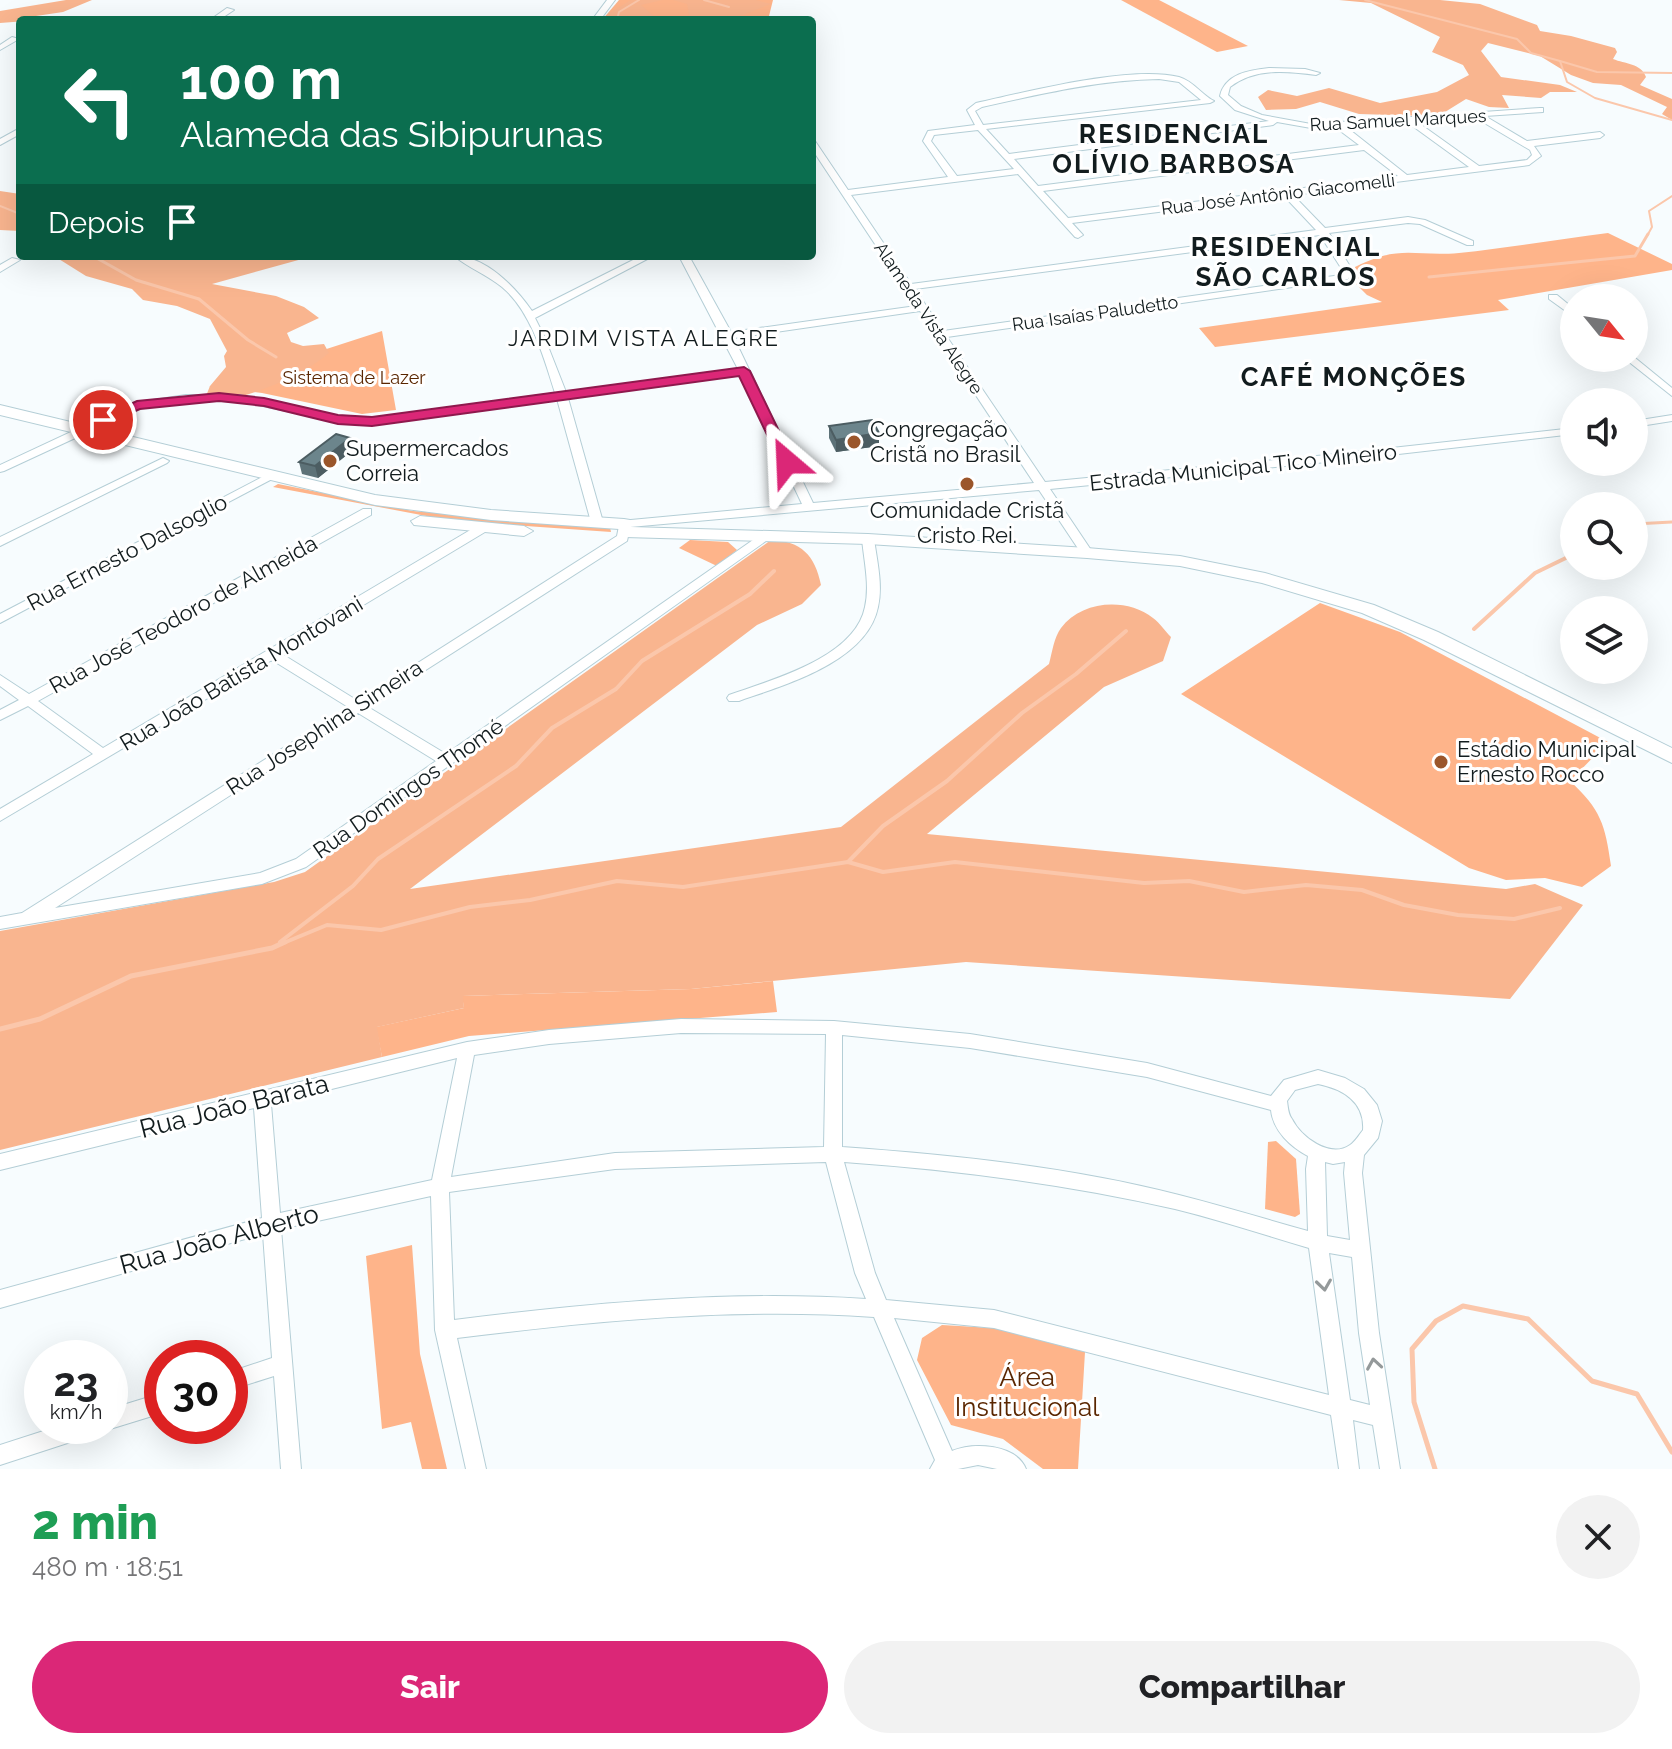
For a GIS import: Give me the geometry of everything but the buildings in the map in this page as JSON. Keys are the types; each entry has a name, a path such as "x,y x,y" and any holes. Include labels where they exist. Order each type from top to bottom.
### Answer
{"main road":[{"path":"0,410 163,461 254,485 367,512 481,529 868,539 1087,553 1204,565 1265,578 1356,605 1431,636 1672,756"},
{"path":"0,422 76,433 419,507 538,520 597,522 624,531"}],"street":[{"path":"220,16 230,10"},
{"path":"0,48 15,39"},
{"path":"954,179 927,141 927,137 937,132 1226,99 1223,93 1226,86 1245,75 1278,70 1316,73"},
{"path":"1078,235 980,127 971,110 979,105 1072,87 1160,76 1184,81 1207,101"},
{"name":"Rua Samuel Marques","path":"1226,99 1243,111 1279,122 1338,125 1540,110"},
{"path":"1479,116 1526,144 1600,135"},
{"path":"1408,119 1476,168"},
{"path":"1007,157 1279,122"},
{"path":"1338,125 1406,178"},
{"name":"Rua José Antônio Giacomelli","path":"1066,221 1529,162 1537,156 1526,144"},
{"path":"1036,189 1366,147"},
{"name":"Alameda Vista Alegre","path":"816,149 1087,553"},
{"path":"816,161 824,161"},
{"path":"845,193 1020,171"},
{"path":"1286,193 1323,232"},
{"path":"907,287 1414,220 1470,243"},
{"name":"Rua Isaías Paludetto","path":"939,335 1345,277 1348,271 1323,232"},
{"path":"0,269 15,260"},
{"path":"466,260 502,282 530,316 562,397 597,522"},
{"path":"530,316 640,260"},
{"path":"686,260 728,336 809,507"},
{"path":"1553,297 1560,303"},
{"path":"728,336 921,308"},
{"path":"0,469 137,405 186,398 239,398 338,419 372,421 744,371"},
{"path":"1646,372 1672,393"},
{"path":"1648,422 1672,418"},
{"name":"Estrada Municipal Tico Mineiro","path":"624,531 809,507 1421,450 1560,433"},
{"path":"0,542 163,461"},
{"name":"Rua Ernesto Dalsoglio","path":"0,619 270,476"},
{"name":"Rua José Teodoro de Almeida","path":"0,716 367,512"},
{"name":"Rua João Batista Montovani","path":"0,816 481,529"},
{"name":"Rua Josephina Simeira","path":"27,918 624,531"},
{"name":"Rua Domingos Thomé","path":"0,923 262,878 282,871 314,854 767,536"},
{"path":"734,698 823,662 849,645 864,630 871,612 873,589 868,539"},
{"path":"274,655 446,761"},
{"path":"0,679 103,755"},
{"name":"Rua João Barata","path":"0,1162 467,1049 549,1037 681,1026 834,1028 970,1041 1147,1070 1278,1105"},
{"path":"834,1028 833,1154 865,1273 901,1362 944,1466 971,1455 985,1455 1016,1469"},
{"path":"467,1049 440,1186 445,1330 476,1469"},
{"path":"1328,1078 1348,1086 1370,1107 1374,1125 1369,1140 1355,1151 1338,1155 1318,1152 1291,1136 1281,1121 1278,1105 1284,1090 1298,1080 1328,1078"},
{"path":"262,1100 291,1469"},
{"path":"1355,1151 1353,1173 1361,1251 1390,1469"},
{"path":"1318,1152 1315,1169 1318,1242 1349,1469"},
{"name":"Rua João Alberto","path":"0,1299 273,1223 440,1186 615,1161 833,1154 907,1159 1048,1176 1177,1202 1361,1251"},
{"path":"445,1330 534,1318 712,1305 880,1306 994,1319 1382,1418"},
{"path":"248,1375 281,1364"},
{"path":"0,1455 34,1444"}],"green space":[{"path":"619,0 773,0 769,16 605,16"},
{"path":"1121,0 1159,0 1248,46 1217,52"},
{"path":"1608,233 1672,264 1672,270 1591,284 1560,284 1560,289 1498,300 1509,310 1215,347 1199,328 1382,302 1367,295 1353,281 1355,267 1384,256 1496,249"},
{"name":"Sistema de Lazer","path":"382,331 396,410 362,414 262,393 209,387"},
{"path":"278,484 413,511 610,527 611,532 453,521 273,487"},
{"path":"690,540 728,542 737,550 717,566 679,548"},
{"name":"Estádio Municipal Ernesto Rocco","path":"1320,603 1400,632 1608,742 1570,781 1589,801 1600,819 1611,866 1582,887 1545,878 1506,880 1469,868 1181,694"},
{"path":"773,981 777,1012 469,1036 382,1057 376,1027 464,1008 462,996 691,989"},
{"path":"1276,1141 1296,1159 1300,1214 1295,1217 1265,1209 1268,1142"},
{"path":"412,1245 420,1354 447,1469 422,1469 411,1422 382,1429 366,1256"},
{"name":"Área Institucional","path":"942,1325 993,1328 1085,1352 1078,1469 1043,1469 1003,1439 951,1425 917,1360 922,1338"}],"shaded area":[{"path":"66,0 92,0 63,12 16,16 16,22 0,23 0,11"},
{"path":"631,0 663,0 641,5 654,16 610,16 610,13"},
{"path":"673,0 756,0 771,4 740,16 689,16 687,4"},
{"path":"1339,0 1440,0 1480,4 1537,25 1540,31 1615,48 1617,52 1613,59 1637,66 1644,72 1646,77 1640,85 1672,99 1672,120 1662,114 1667,107 1621,85 1593,83 1571,75 1540,56 1488,43 1481,51 1501,77 1560,85 1577,92 1550,92 1541,98 1502,95 1509,108 1489,107 1466,99 1445,112 1424,116 1359,114 1320,102 1296,109 1266,110 1258,97 1268,90 1297,96 1329,88 1380,103 1437,92 1469,75 1463,65 1432,52 1440,37 1371,3"},
{"path":"0,191 16,193 16,231 0,230"},
{"path":"60,260 299,260 212,284 276,296 304,307 319,318 287,333 291,342 303,346 324,344 329,353 276,384 217,402 206,396 226,367 224,356 227,351 210,319 177,306 143,300 132,289 86,276"},
{"path":"771,540 791,543 805,552 815,565 821,585 802,604 757,625 410,889 841,827 1049,664 1057,636 1070,619 1092,607 1117,605 1142,611 1156,620 1171,637 1163,661 1104,687 927,834 1506,889 1535,884 1583,905 1510,999 966,962 691,989 463,996 464,1008 377,1027 382,1057 0,1150 0,931 274,882 305,872"}],"waterway":[{"path":"618,16 619,12 639,0"},
{"path":"704,0 729,7"},
{"path":"1365,0 1517,39 1531,53 1560,61"},
{"path":"1560,61 1597,72 1672,73"},
{"path":"1560,61 1567,82 1595,98 1672,120"},
{"path":"1647,236 1652,227 1649,211 1672,196"},
{"path":"0,206 16,212"},
{"path":"1429,277 1635,256 1648,234"},
{"path":"100,260 136,280 199,299 248,340 276,357"},
{"path":"1648,523 1672,522"},
{"path":"1474,629 1535,573 1560,561"},
{"path":"280,942 353,886 378,859 516,766 552,728 616,689 642,661 750,594 774,571"},
{"path":"848,862 883,826 947,781 1022,713 1076,674 1126,631"},
{"path":"281,944 327,925 381,930 470,907 530,900 617,881 683,887 848,862"},
{"path":"848,862 883,872 955,862 1144,883 1189,881 1244,892 1306,885 1362,890 1404,905 1458,915 1514,919 1560,908"},
{"path":"0,1029 40,1019 131,976 272,948 285,942"},
{"path":"1435,1469 1414,1402 1412,1349 1436,1321 1463,1306 1528,1319 1592,1381 1637,1394 1672,1452"}],"place":[{"name":"Congregação Cristã no Brasil","path":"854,442"},
{"name":"Supermercados Correia","path":"330,461"},
{"name":"Comunidade Cristã Cristo Rei.","path":"967,484"},
{"name":"Estádio Municipal Ernesto Rocco","path":"1441,762"}],"district":[{"name":"RESIDENCIAL OLÍVIO BARBOSA","path":"1174,149"},
{"name":"RESIDENCIAL SÃO CARLOS","path":"1286,262"},
{"name":"JARDIM VISTA ALEGRE","path":"644,338"},
{"name":"CAFÉ MONÇÕES","path":"1354,377"}],"route":[{"path":"103,420 137,405 219,397 264,402 338,419 372,421 744,371 787,462"}]}
